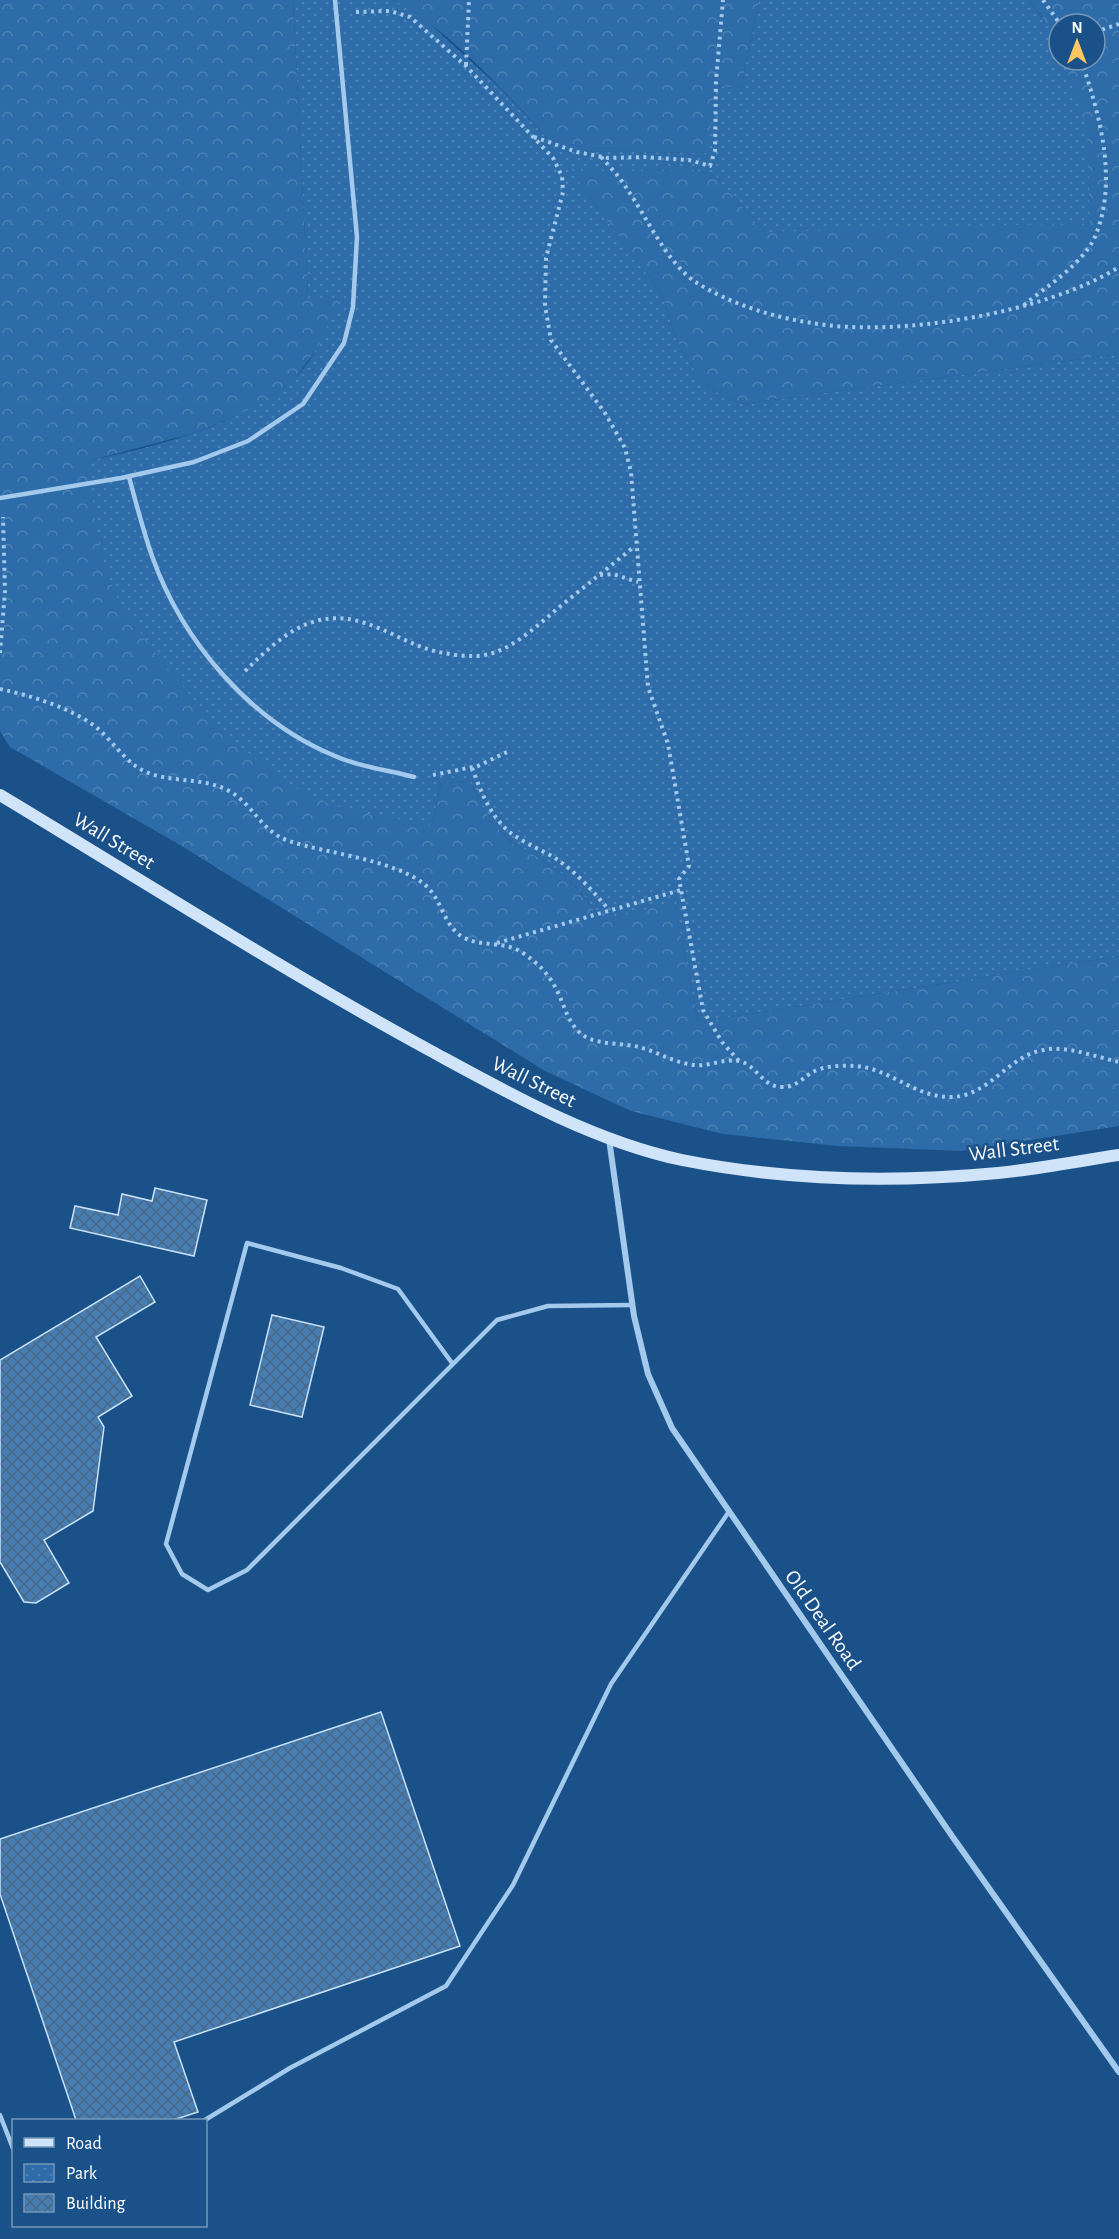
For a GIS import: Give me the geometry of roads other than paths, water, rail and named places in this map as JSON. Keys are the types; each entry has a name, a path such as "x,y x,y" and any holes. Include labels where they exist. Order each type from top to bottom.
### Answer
{"street":[{"name":"Wall Street","path":"0,795 343,1003 478,1076 609,1139 679,1159 752,1172 816,1179 937,1177 1001,1173 1119,1155"},
{"name":"Old Deal Road","path":"609,1139 632,1305 648,1374 672,1428 728,1512 1119,2072"}],"lane":[{"path":"1,498 129,477 194,462 248,441 303,404 344,344 353,307 357,237 335,0"},
{"path":"129,477 152,557 173,603 208,657 244,697 288,733 326,752 414,777"},
{"path":"452,1363 398,1289 341,1268 247,1242 166,1544 182,1574 208,1590 247,1570 497,1320 548,1306 632,1305"},
{"path":"207,2120 290,2068 446,1986 513,1885 611,1684 728,1512"},
{"path":"0,2115 12,2146"}]}
